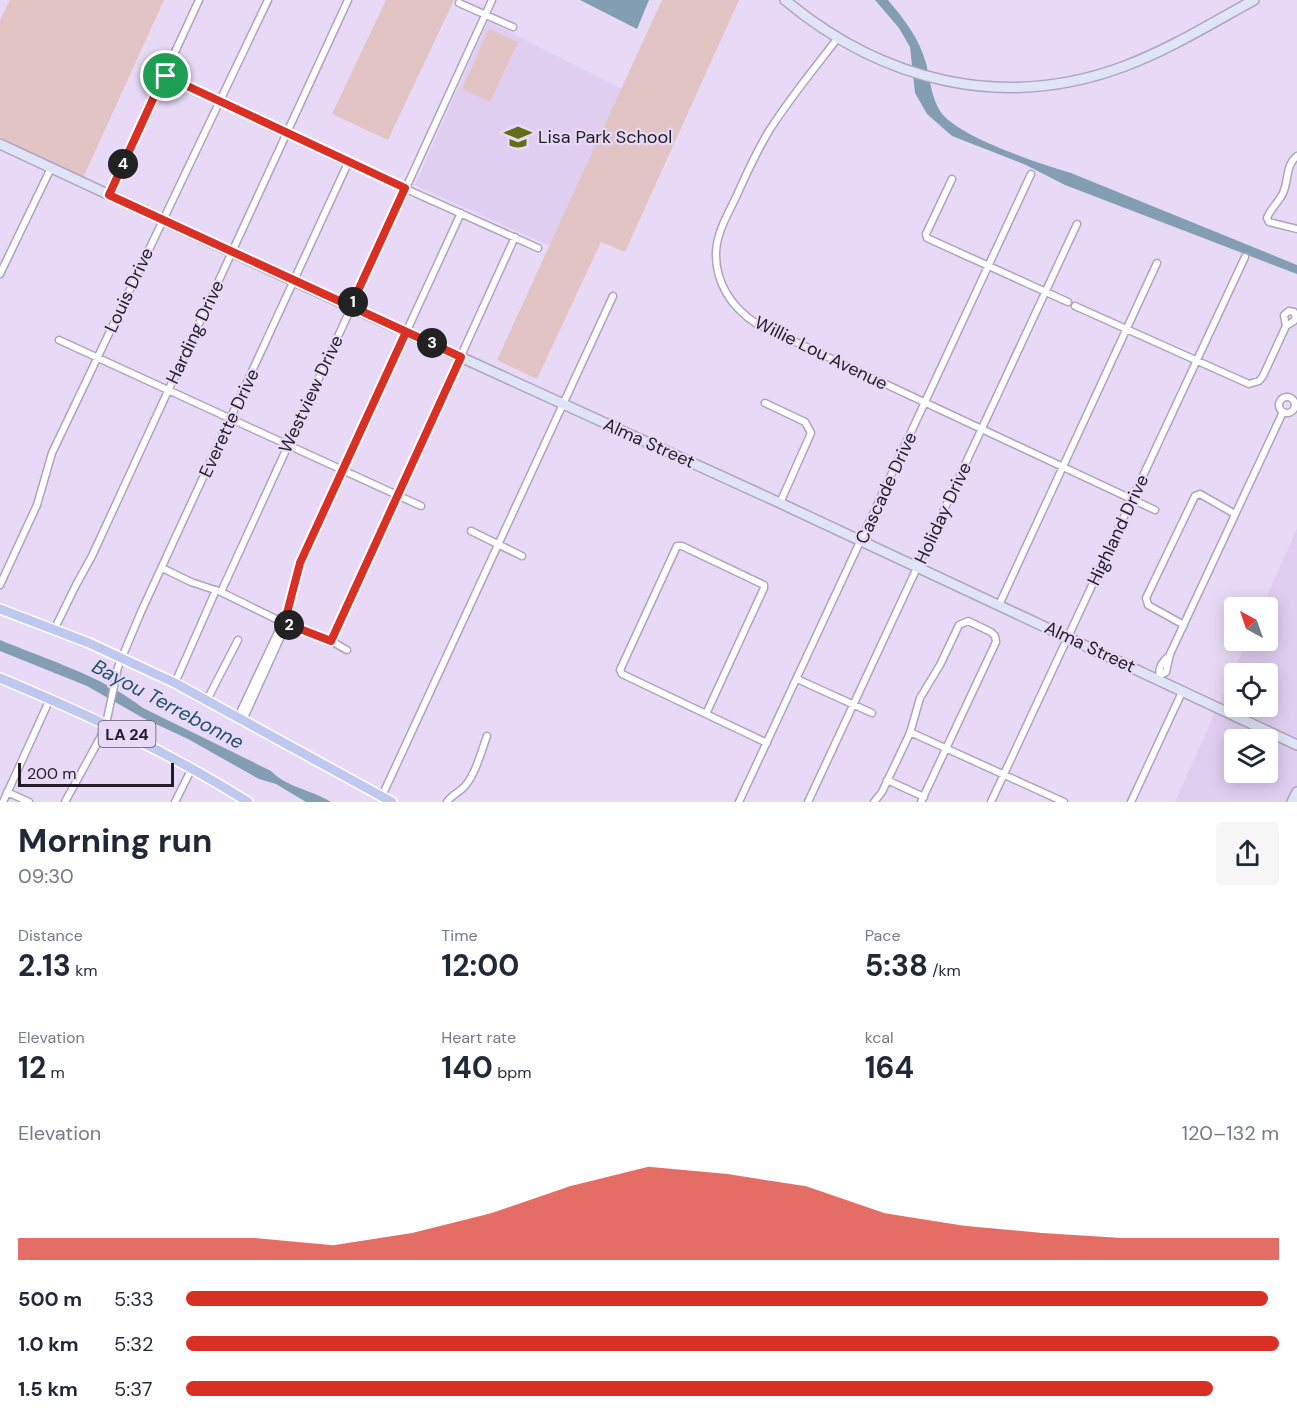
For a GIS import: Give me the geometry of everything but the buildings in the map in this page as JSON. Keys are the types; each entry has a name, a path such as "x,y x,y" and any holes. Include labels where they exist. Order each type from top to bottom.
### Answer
{"main road":[{"path":"0,609 121,657 175,682 392,802"},
{"name":"LA 24","path":"0,678 106,724 192,768 248,802"}],"street":[{"path":"109,195 199,0"},
{"name":"Louis Drive","path":"0,585 37,505 52,453 268,0"},
{"name":"Harding Drive","path":"54,630 92,556 348,0"},
{"name":"Westview Drive","path":"175,682 288,445 492,0"},
{"path":"785,0 837,39 913,74 984,86 1011,87 1087,78 1125,66 1157,52 1254,0"},
{"path":"459,3 513,27"},
{"name":"Willie Lou Avenue","path":"837,39 770,129 720,232 716,251 718,271 727,296 748,319 1155,510"},
{"path":"165,76 348,163 538,248"},
{"name":"Alma Street","path":"0,144 1159,677 1297,744"},
{"path":"1297,156 1287,171 1284,191 1267,218 1269,222 1297,229"},
{"name":"Everette Drive","path":"65,802 97,748 106,724 121,657 348,163"},
{"path":"0,274 51,168"},
{"name":"Cascade Drive","path":"739,802 1031,174"},
{"path":"952,179 926,236 1068,302"},
{"path":"240,718 282,634 282,622 287,613 300,563 460,213"},
{"name":"Holiday Drive","path":"808,802 1077,224"},
{"path":"331,641 515,237"},
{"name":"Highland Drive","path":"992,802 1245,257"},
{"path":"999,605 1157,263"},
{"path":"382,796 613,297"},
{"path":"1075,306 1244,383 1255,383 1263,376 1286,326"},
{"path":"59,340 421,506"},
{"path":"765,403 805,422 811,433 780,503"},
{"path":"1159,677 1166,672 1170,655 1283,412"},
{"path":"1184,625 1148,605 1146,600 1151,588 1194,496 1200,494 1235,513"},
{"path":"471,531 522,556"},
{"path":"706,714 764,585 682,546 677,546 620,670 622,674 706,714 767,743"},
{"path":"162,568 191,582 219,591 347,650"},
{"path":"874,802 910,732 920,698 940,665 959,624 964,621 991,632 996,642 923,799 887,780"},
{"path":"207,700 238,640"},
{"path":"797,679 872,713"},
{"path":"1131,802 1183,690"},
{"path":"3,802 50,699"},
{"path":"910,732 1064,802"},
{"path":"447,802 468,782 487,736"},
{"path":"175,802 192,768"},
{"path":"7,792 29,802"},
{"path":"1292,802 1297,792"}],"shaded area":[{"path":"10,0 164,0 83,178 0,137 0,20"},
{"path":"386,0 454,0 388,140 332,114"},
{"path":"662,0 739,0 625,252 601,242 537,379 497,360"},
{"name":"Lisa Park School","path":"488,21 622,89 550,246 415,185"},
{"path":"489,29 518,42 490,102 462,89"},
{"path":"1297,528 1297,802 1175,802 1224,692 1224,717 1278,717 1278,663 1237,663 1243,651 1278,651 1278,597 1266,597"}],"water":[{"path":"580,0 649,0 637,29"},
{"path":"875,0 888,0 910,29 923,54 937,105 949,121 981,140 1071,173 1297,265 1297,274 1065,185 1026,165 952,136 927,114 915,93 910,47 899,28"},
{"path":"0,640 92,678 143,708 271,771 292,785 331,802 306,802 276,784 259,779 87,686 0,651"}],"place":[{"name":"Lisa Park School","path":"518,137"}],"route":[{"path":"166,76 164,75 109,195 294,281 351,306 461,357 331,641 282,622 287,613 300,563 406,332 351,306 405,188 166,76"}],"water label":[{"name":"Bayou Terrebonne","path":"168,704"}]}
